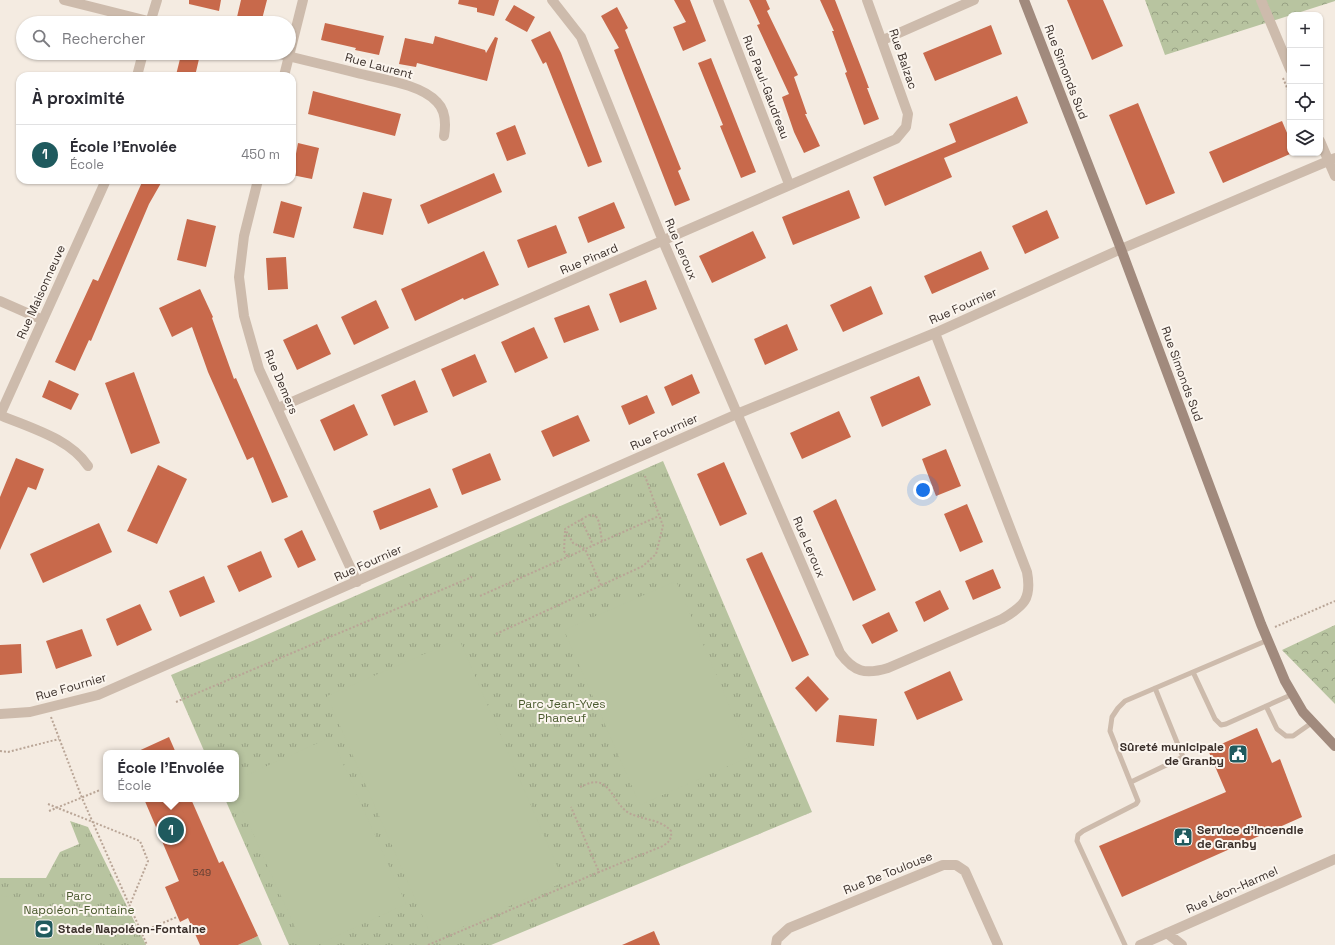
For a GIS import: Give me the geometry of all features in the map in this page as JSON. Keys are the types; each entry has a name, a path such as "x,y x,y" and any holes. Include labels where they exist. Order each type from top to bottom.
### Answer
{"street":[{"path":"64,0 125,16"},
{"path":"153,16 156,0"},
{"path":"296,28 303,0"},
{"name":"Rue Leroux","path":"552,0 581,37 663,241 840,653 848,664 858,670 874,673 888,668 1002,619 1018,610 1026,600 1029,586 1027,572 935,333"},
{"name":"Rue Paul-Gaudreau","path":"718,0 790,184"},
{"name":"Rue Balzac","path":"867,0 883,40 908,114 906,128"},
{"path":"883,40 974,0"},
{"name":"Rue Simonds Sud","path":"1024,0 1121,249 1266,636 1285,681 1303,712 1335,746"},
{"path":"1261,0 1287,62"},
{"name":"Rue Laurent","path":"296,58 403,85 430,95 438,102 444,112 444,136"},
{"path":"138,72 141,60"},
{"path":"285,72 288,60"},
{"name":"Rue Pinard","path":"278,408 896,139 906,128"},
{"path":"1323,146 1332,159 1335,176"},
{"name":"Rue Fournier","path":"0,714 12,714 48,709 98,695 737,414 935,333 1121,249 1332,159"},
{"name":"Rue Maisonneuve","path":"0,415 104,184"},
{"name":"Rue Demers","path":"257,184 244,236 240,277 244,316 259,369 357,582"},
{"path":"0,301 43,320"},
{"path":"0,415 64,444 76,451 88,466"},
{"name":"Rue Léon-Harmel","path":"1140,945 1335,859"},
{"name":"Rue De Toulouse","path":"776,945 777,939 789,928 943,865 956,865 965,871 998,945"},
{"path":"1166,933 1182,945"}],"lane":[{"path":"1125,945 1077,841 1078,835 1083,830 1136,804 1138,798 1110,731 1112,717 1125,701 1194,672 1266,636"},
{"path":"1194,672 1217,723 1226,724 1293,694"},
{"path":"1131,782 1183,757 1155,688"},
{"path":"1266,706 1277,729 1286,736 1293,736 1313,722"}],"path":[{"path":"496,634 643,566 656,554 663,526 645,476"},
{"path":"565,529 589,515 596,516 599,522 602,541"},
{"path":"480,596 659,516"},
{"path":"581,519 593,546"},
{"path":"565,529 574,543 585,549 601,585"},
{"path":"565,529 564,551 568,557"},
{"path":"176,702 472,577"},
{"path":"1266,636 1335,601"},
{"path":"48,709 92,822 147,945"},
{"path":"0,751 8,752 59,739"},
{"path":"428,945 663,846 672,836 671,831 662,824 629,813 618,805 604,785 597,782 580,787"},
{"path":"49,812 100,790"},
{"path":"48,804 140,841 148,861 129,907"},
{"path":"571,807 599,872"},
{"path":"141,932 177,917"}],"green space":[{"path":"1145,0 1335,0 1300,12 1287,12 1287,16 1165,55"},
{"name":"Parc Jean-Yves Phaneuf","path":"663,461 812,812 491,945 289,945 226,802 239,802 239,750 204,750 171,675 257,639"},
{"path":"676,581 751,756 640,805 564,630"},
{"path":"1335,625 1335,704 1282,650"},
{"path":"459,639 564,882 433,940 327,696"},
{"path":"331,737 406,904 317,945 303,945 239,802 239,779"},
{"name":"Parc Napoléon-Fontaine","path":"70,821 88,827 146,945 0,945 0,878 46,878 60,852 79,844"},
{"name":"Stade Napoléon-Fontaine","path":"0,895 76,913 99,945 0,945"},
{"path":"258,936 262,945 238,945"}],"building":[{"path":"189,0 221,0 219,11 189,4"},
{"path":"241,0 267,0 263,16 237,16"},
{"path":"459,0 499,0 494,16 477,12 477,8 458,4"},
{"path":"674,0 690,0 706,41 683,51 673,27 686,22"},
{"path":"749,0 766,0 770,9 767,11 798,75 794,77 807,114 805,114 820,146 804,153 794,132 782,97 789,94 757,25 760,24"},
{"path":"820,0 835,0 869,88 867,88 879,119 864,125 845,73 847,72 832,31 834,31"},
{"path":"1067,0 1103,0 1123,46 1092,60"},
{"path":"514,5 535,17 527,32 505,20"},
{"path":"617,7 628,28 625,30 681,169 678,171 690,200 675,206 614,50 619,48 601,16"},
{"path":"325,23 384,36 379,55 321,40"},
{"path":"991,25 1002,54 935,81 923,53"},
{"path":"550,31 561,53 602,162 588,167 546,62 543,64 531,40"},
{"path":"435,36 485,50 486,53 495,37 498,38 487,81 417,63 416,67 399,64 405,38 433,44"},
{"path":"711,58 756,172 741,178 720,126 723,125 698,63"},
{"path":"180,60 199,60 196,72 177,72"},
{"path":"313,91 401,114 395,136 308,114"},
{"path":"1017,96 1028,123 944,158 952,177 885,206 873,177 956,142 949,124"},
{"path":"1138,103 1175,193 1146,205 1109,115"},
{"path":"1282,121 1287,133 1287,155 1223,183 1209,152"},
{"path":"515,125 526,154 507,161 496,133"},
{"path":"298,143 319,148 312,179 296,176 296,154"},
{"path":"494,173 502,192 428,224 420,205"},
{"path":"141,184 160,184 149,204 91,341 89,340 75,371 55,362 93,279 98,281"},
{"path":"849,190 860,218 793,245 782,217"},
{"path":"363,192 392,199 383,235 353,228"},
{"path":"281,201 302,207 294,238 273,233"},
{"path":"614,202 625,228 588,243 578,217"},
{"path":"1047,210 1059,238 1025,254 1012,226"},
{"path":"187,219 216,226 206,267 177,260"},
{"path":"556,225 567,253 528,268 517,240"},
{"path":"753,231 766,258 712,283 699,256"},
{"path":"484,251 499,285 464,300 463,298 415,321 401,289"},
{"path":"981,251 989,269 932,294 924,276"},
{"path":"286,257 288,289 268,290 266,258"},
{"path":"646,280 657,309 620,323 609,294"},
{"path":"871,286 883,314 843,332 830,305"},
{"path":"200,289 213,317 212,318 234,379 236,378 288,497 272,503 253,457 247,460 208,372 192,327 172,337 159,308"},
{"path":"376,300 389,328 354,345 341,317"},
{"path":"589,305 599,330 564,343 554,318"},
{"path":"317,324 331,354 297,370 283,340"},
{"path":"787,324 798,350 765,365 754,339"},
{"path":"534,327 548,358 515,373 501,342"},
{"path":"475,354 487,382 453,397 441,369"},
{"path":"134,372 160,443 131,454 105,383"},
{"path":"692,374 700,393 672,406 664,387"},
{"path":"919,376 931,405 882,427 870,397"},
{"path":"49,380 79,394 71,410 42,397"},
{"path":"415,380 428,412 394,426 381,395"},
{"path":"647,395 655,413 629,425 621,406"},
{"path":"354,404 368,435 334,451 320,420"},
{"path":"839,411 851,437 802,459 790,433"},
{"path":"578,415 590,441 553,457 541,431"},
{"path":"946,449 961,486 936,496 922,459"},
{"path":"490,453 501,480 462,495 452,469"},
{"path":"16,458 44,469 36,490 28,487 0,550 0,497"},
{"path":"724,462 747,514 720,526 697,474"},
{"path":"158,465 187,479 157,544 127,531"},
{"path":"430,488 438,507 380,530 373,511"},
{"path":"836,499 876,590 853,601 813,511"},
{"path":"967,504 983,542 960,552 944,514"},
{"path":"99,523 112,552 43,583 30,554"},
{"path":"302,530 316,560 298,568 284,539"},
{"path":"261,551 272,577 239,592 227,566"},
{"path":"762,552 809,655 792,662 746,559"},
{"path":"993,569 1001,588 973,600 965,581"},
{"path":"204,576 215,602 180,617 169,591"},
{"path":"940,590 949,609 924,622 915,602"},
{"path":"140,604 152,630 117,646 106,619"},
{"path":"889,612 898,631 872,644 862,625"},
{"path":"82,629 92,656 56,669 46,641"},
{"path":"21,644 22,673 0,675 0,645"},
{"path":"950,671 963,700 917,720 904,692"},
{"path":"808,676 829,699 816,712 795,688"},
{"path":"839,715 877,719 874,746 836,742"},
{"path":"1257,728 1272,763 1280,759 1302,817 1122,897 1099,846 1226,792 1208,750"},
{"path":"169,737 175,750 141,750"},
{"path":"145,802 192,802 219,863 223,861 258,936 238,945 200,945 188,918 180,922 165,887 179,881"},
{"path":"654,931 660,945 622,945"}],"place":[{"name":"Sûreté municipale de Granby","path":"1238,754"},
{"name":"École l'Envolée","path":"171,830"},
{"name":"Service d'Incendie de Granby","path":"1183,837"},
{"name":"Stade Napoléon-Fontaine","path":"44,929"}]}
